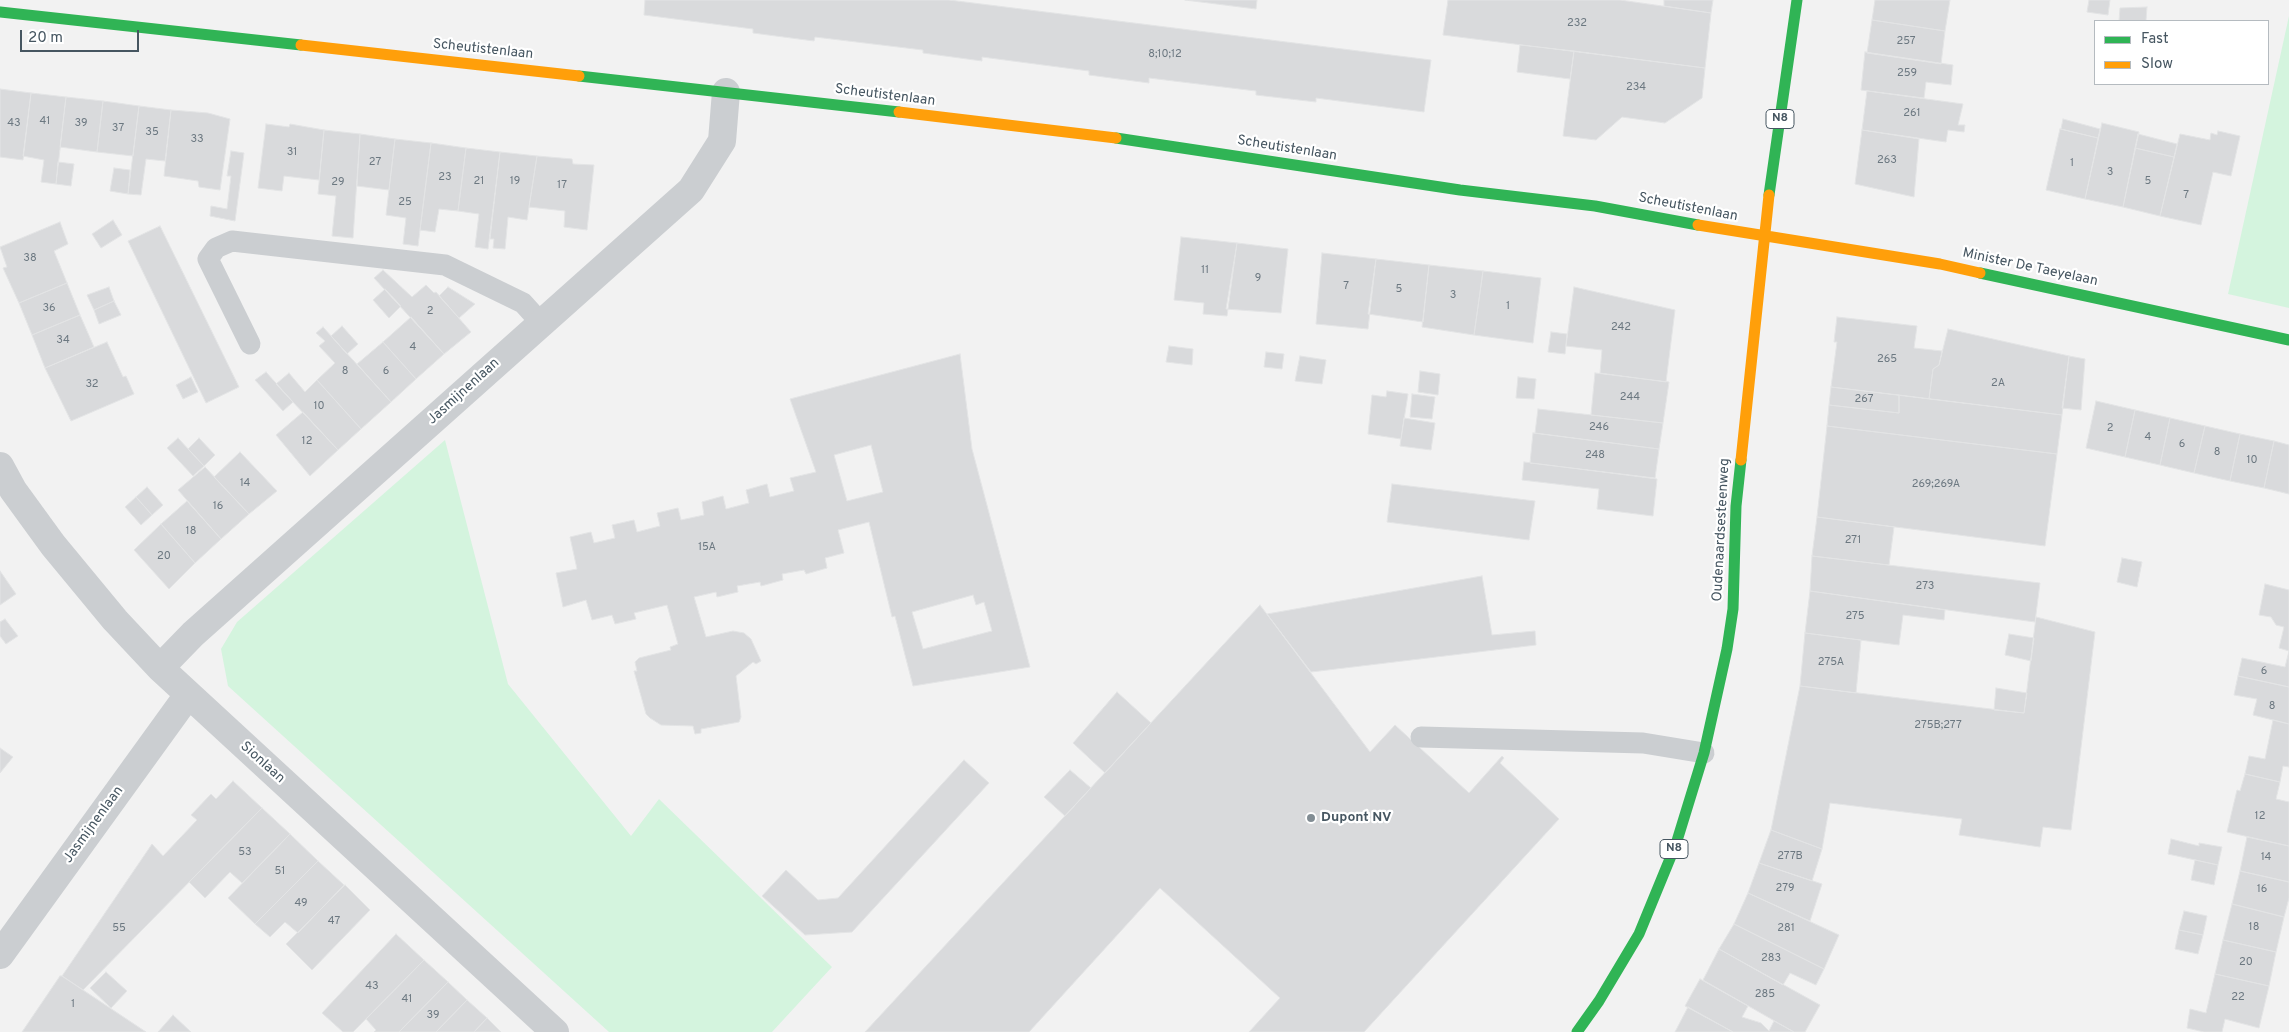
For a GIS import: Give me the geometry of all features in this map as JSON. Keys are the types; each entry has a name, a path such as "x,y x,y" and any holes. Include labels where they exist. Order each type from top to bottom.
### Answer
{"street":[{"name":"Oudenaardsesteenweg","path":"1576,1032 1599,1001 1639,934 1676,844 1704,753 1727,649 1733,609 1736,506 1763,237 1797,0"},
{"name":"Scheutistenlaan","path":"0,12 726,92 1094,135 1460,190 1595,206 1763,237"},
{"name":"Jasmijnenlaan","path":"160,668 193,634 691,190 722,141 726,92"},
{"name":"Minister De Taeyelaan","path":"1763,237 1940,264 2289,340"},
{"name":"Sionlaan","path":"0,466 13,490 53,545 115,620 160,668 556,1032"},
{"name":"Jasmijnenlaan","path":"0,955 188,695"}],"lane":[{"path":"250,344 208,259 216,248 232,242 445,264 523,303 541,323"},
{"path":"1421,737 1643,743 1704,753"}],"green space":[{"path":"2289,16 2289,308 2228,294"},
{"path":"445,440 508,684 631,836 659,799 832,967 772,1032 609,1032 228,686 221,649 237,622"}],"building":[{"path":"645,0 949,0 1431,60 1424,112 1316,98 1316,102 1256,95 1256,91 1149,78 1149,83 1089,75 1089,71 982,57 982,61 923,53 923,50 815,37 814,41 753,33 753,29 644,15"},
{"path":"1185,0 1257,0 1256,9"},
{"path":"1448,0 1620,0 1711,13 1705,68 1443,35"},
{"path":"1664,0 1713,0 1711,13 1664,6"},
{"path":"1875,0 1950,0 1945,31 1872,20"},
{"path":"2089,0 2110,0 2108,15 2087,12"},
{"path":"2147,7 2146,20 2119,20 2120,8"},
{"path":"1872,20 1945,31 1941,64 1867,53"},
{"path":"1520,45 1574,51 1570,79 1517,72"},
{"path":"1574,51 1705,68 1702,98 1665,123 1622,117 1596,140 1563,136"},
{"path":"1865,52 1953,65 1951,85 1926,82 1924,98 1861,90"},
{"path":"0,89 31,93 23,160 0,157"},
{"path":"1867,91 1963,104 1958,125 1965,125 1964,132 1948,130 1946,142 1862,130"},
{"path":"31,93 66,97 56,184 41,182 44,160 23,156"},
{"path":"66,97 103,101 97,152 60,147"},
{"path":"103,101 139,106 133,156 97,152"},
{"path":"139,106 171,110 165,161 146,159 141,195 128,194"},
{"path":"171,110 208,113 230,119 220,190 199,187 198,181 164,176"},
{"path":"2063,119 2100,129 2098,138 2061,129"},
{"path":"2102,123 2139,132 2123,207 2085,199"},
{"path":"266,124 289,127 290,124 324,130 319,180 284,176 282,191 258,188"},
{"path":"2060,129 2098,138 2085,199 2046,190"},
{"path":"324,130 360,134 353,238 332,236 336,196 318,194"},
{"path":"1862,130 1919,139 1914,197 1855,184"},
{"path":"2218,131 2240,136 2231,176 2213,172 2201,225 2160,216 2180,134 2210,140 2211,133 2217,135"},
{"path":"360,134 395,139 389,190 357,186"},
{"path":"2138,134 2177,144 2174,157 2135,148"},
{"path":"395,139 431,143 418,246 403,244 406,218 386,215"},
{"path":"431,143 466,148 458,211 439,209 435,232 420,230"},
{"path":"466,148 500,152 488,249 475,247 479,214 458,211"},
{"path":"2135,148 2174,157 2160,216 2123,207"},
{"path":"231,151 244,153 235,221 210,216 211,206 227,209 231,176 227,176"},
{"path":"500,152 537,156 527,220 508,217 505,249 493,248 494,239 490,239"},
{"path":"537,156 572,159 573,164 594,165 587,230 564,227 565,211 529,207"},
{"path":"58,162 74,164 71,186 56,184"},
{"path":"114,168 130,170 128,194 110,191"},
{"path":"113,220 122,235 101,248 92,234"},
{"path":"60,222 68,244 54,251 67,283 19,303 3,268 7,267 0,247"},
{"path":"160,226 239,387 206,403 128,241"},
{"path":"1181,237 1237,243 1227,316 1203,314 1204,303 1174,300"},
{"path":"1237,243 1288,249 1281,313 1226,309"},
{"path":"1322,253 1376,259 1368,329 1316,324"},
{"path":"1376,259 1429,265 1423,322 1368,314"},
{"path":"1429,265 1483,271 1474,335 1422,327"},
{"path":"383,270 412,297 426,285 434,293 436,292 471,332 444,354 374,278"},
{"path":"1483,271 1541,278 1533,343 1474,335"},
{"path":"67,283 80,315 32,335 19,303"},
{"path":"109,287 114,301 94,310 87,295"},
{"path":"448,287 475,304 459,318 439,296"},
{"path":"1574,287 1675,310 1666,382 1600,373 1602,350 1566,346"},
{"path":"385,289 401,306 389,318 373,300"},
{"path":"114,301 121,315 99,324 94,310"},
{"path":"80,315 94,347 45,368 32,335"},
{"path":"411,317 444,354 416,379 383,342"},
{"path":"1837,317 1917,326 1914,348 1942,351 1939,365 1933,369 1929,399 1831,387 1837,342 1834,342"},
{"path":"342,326 358,344 347,354 331,336"},
{"path":"323,327 391,402 361,429 317,380 335,363 319,346 325,341 316,333"},
{"path":"1948,329 2069,356 2062,415 1929,399 1933,369 1939,365"},
{"path":"1551,332 1567,334 1565,354 1548,352"},
{"path":"107,342 123,377 126,376 134,394 71,421 45,368"},
{"path":"383,342 416,379 391,402 357,364"},
{"path":"1169,346 1193,349 1192,365 1166,362"},
{"path":"1266,352 1284,354 1282,369 1264,367"},
{"path":"960,354 972,449 1030,667 913,686 895,616 892,617 869,522 838,530 844,553 825,558 827,568 806,574 804,570 782,574 783,580 761,586 760,582 737,586 738,592 717,597 716,592 694,597 706,637 733,631 744,633 751,639 761,661 756,664 753,662 736,676 741,717 739,722 701,729 701,733 695,734 693,726 661,725 646,714 634,671 637,671 635,662 639,658 671,650 670,647 678,644 667,605 634,613 636,619 615,624 612,615 592,620 586,600 563,607 556,573 577,569 570,537 591,532 594,543 615,538 612,525 634,520 637,532 660,526 657,513 678,508 681,520 704,515 702,502 723,496 726,509 749,503 746,490 767,484 770,497 794,491 790,478 816,472 790,399","holes":["871,445 883,492 847,501 834,455","973,595 976,605 984,602 992,631 923,649 912,612"]},
{"path":"1300,356 1326,360 1322,384 1295,381"},
{"path":"2069,356 2085,359 2081,410 2062,408"},
{"path":"1420,371 1440,374 1438,395 1418,392"},
{"path":"266,372 293,402 283,411 255,380"},
{"path":"289,373 305,392 317,380 361,429 338,450 276,384"},
{"path":"1595,373 1669,382 1663,423 1591,415"},
{"path":"191,377 198,392 183,399 176,385"},
{"path":"1518,377 1536,379 1534,399 1516,398"},
{"path":"1831,387 1899,395 1899,413 1829,405"},
{"path":"1387,391 1408,394 1401,439 1368,434 1372,395 1386,397"},
{"path":"1412,394 1435,397 1432,419 1410,417"},
{"path":"1899,395 2062,415 2057,454 1827,426 1829,405 1899,413"},
{"path":"2096,401 2135,410 2125,457 2086,448"},
{"path":"1538,409 1663,423 1659,449 1535,433"},
{"path":"2135,410 2170,418 2160,465 2125,457"},
{"path":"303,412 338,450 310,476 276,435"},
{"path":"1404,418 1435,423 1431,450 1400,446"},
{"path":"2170,418 2205,426 2194,473 2160,465"},
{"path":"1827,426 2057,454 2045,546 1817,517"},
{"path":"2205,426 2240,434 2230,481 2194,473"},
{"path":"1533,433 1659,449 1655,478 1530,463"},
{"path":"2240,434 2274,441 2264,488 2230,481"},
{"path":"178,438 204,466 193,476 167,448"},
{"path":"199,438 215,455 204,466 188,449"},
{"path":"2274,441 2289,445 2289,494 2264,488"},
{"path":"240,452 277,491 249,514 214,477"},
{"path":"1524,462 1657,479 1653,516 1597,509 1599,489 1522,480"},
{"path":"205,467 249,514 221,539 178,490"},
{"path":"1392,484 1535,501 1529,540 1387,522"},
{"path":"147,487 163,505 152,515 136,497"},
{"path":"136,497 152,515 141,525 125,507"},
{"path":"187,501 221,539 195,563 161,524"},
{"path":"1817,517 1894,527 1889,565 1812,556"},
{"path":"161,524 195,563 169,589 134,550"},
{"path":"1812,556 2040,583 2035,622 1810,591"},
{"path":"2122,558 2142,562 2137,587 2117,582"},
{"path":"0,571 16,594 0,605"},
{"path":"1482,576 1492,635 1535,631 1536,645 1311,672 1267,614"},
{"path":"2265,584 2289,590 2289,651 2279,648 2284,627 2276,625 2271,617 2259,615"},
{"path":"1810,591 1945,610 1944,620 1903,615 1899,645 1805,633"},
{"name":"Dupont NV","path":"1260,605 1370,752 1395,725 1469,793 1502,756 1504,758 1500,763 1559,819 1364,1032 1249,1032 1280,998 1160,888 1029,1032 865,1032"},
{"path":"2036,617 2095,632 2071,830 2043,827 2040,847 1959,835 1962,819 1830,803 1822,849 1771,830 1800,686 2024,713"},
{"path":"5,619 18,636 6,644 0,636 0,622"},
{"path":"1805,633 1861,640 1856,693 1800,686"},
{"path":"2009,634 2034,638 2031,661 2005,655"},
{"path":"2289,651 2289,687 2238,676 2242,658 2285,667"},
{"path":"2238,676 2289,687 2289,724 2253,715 2257,699 2234,695"},
{"path":"1996,688 2027,693 2024,713 1994,710"},
{"path":"1117,692 1151,723 1105,773 1073,743"},
{"path":"2273,720 2289,724 2289,767 2283,766 2280,782 2245,774 2249,756 2265,759"},
{"path":"0,748 13,757 0,773"},
{"path":"964,760 989,783 852,932 805,935 762,896 786,870 818,900 838,898"},
{"path":"1070,770 1091,788 1065,816 1044,797"},
{"path":"2245,774 2280,782 2276,799 2289,802 2289,846 2227,832 2237,790 2240,791"},
{"path":"233,781 262,808 83,990 62,976 152,844 163,856 197,820 191,815 211,794 216,799"},
{"path":"262,808 290,834 242,883 230,872 205,898 189,882"},
{"path":"1771,830 1822,849 1812,881 1759,863"},
{"path":"290,834 318,861 255,924 228,898"},
{"path":"2247,837 2289,846 2289,882 2240,871"},
{"path":"2171,839 2199,846 2199,843 2222,847 2218,865 2168,854"},
{"path":"2195,860 2218,865 2214,885 2191,880"},
{"path":"318,861 344,885 298,933 285,922 270,937 255,924"},
{"path":"1759,863 1822,884 1810,921 1748,893"},
{"path":"2240,871 2289,882 2289,898 2284,917 2232,904"},
{"path":"345,885 370,910 312,970 286,944"},
{"path":"1748,893 1839,935 1824,969 1734,924"},
{"path":"2232,904 2284,917 2276,952 2223,940"},
{"path":"2184,911 2207,916 2203,935 2179,930"},
{"path":"1734,924 1824,969 1816,985 1790,973 1783,985 1719,949"},
{"path":"2179,930 2203,935 2198,954 2175,949"},
{"path":"396,934 424,960 353,1032 343,1032 322,1013"},
{"path":"2223,940 2276,952 2269,986 2215,974"},
{"path":"1719,949 1820,1005 1805,1032 1794,1032 1703,980"},
{"path":"424,960 448,982 399,1032 374,1032 376,1030 366,1019"},
{"path":"106,972 127,991 111,1008 90,988"},
{"path":"2215,974 2269,986 2259,1028 2225,1019 2222,1032 2204,1032 2187,1028 2190,1009 2206,1013"},
{"path":"60,976 62,976 146,1032 22,1032"},
{"path":"1700,979 1748,1006 1742,1017 1761,1023 1769,1031 1774,1021 1794,1032 1733,1032 1685,1006"},
{"path":"448,982 467,1000 436,1032 399,1032"},
{"path":"467,1000 487,1018 474,1032 436,1032"},
{"path":"1688,1007 1733,1032 1675,1032"},
{"path":"173,1015 191,1032 158,1032"},
{"path":"487,1018 501,1032 474,1032"}],"traffic: fast":[{"path":"1769,195 1797,0"},
{"path":"0,12 301,45"},
{"path":"579,76 899,112"},
{"path":"1116,138 1460,190 1595,206 1698,225"},
{"path":"1980,273 2289,340"},
{"path":"1577,1032 1599,1001 1639,934 1676,844 1704,753 1727,649 1733,609 1736,506 1741,460"}],"traffic: slow":[{"path":"301,45 579,76"},
{"path":"899,112 1116,138"},
{"path":"1741,460 1769,195"},
{"path":"1698,225 1940,264 1980,273"}],"place":[{"name":"Dupont NV","path":"1311,818"}]}
